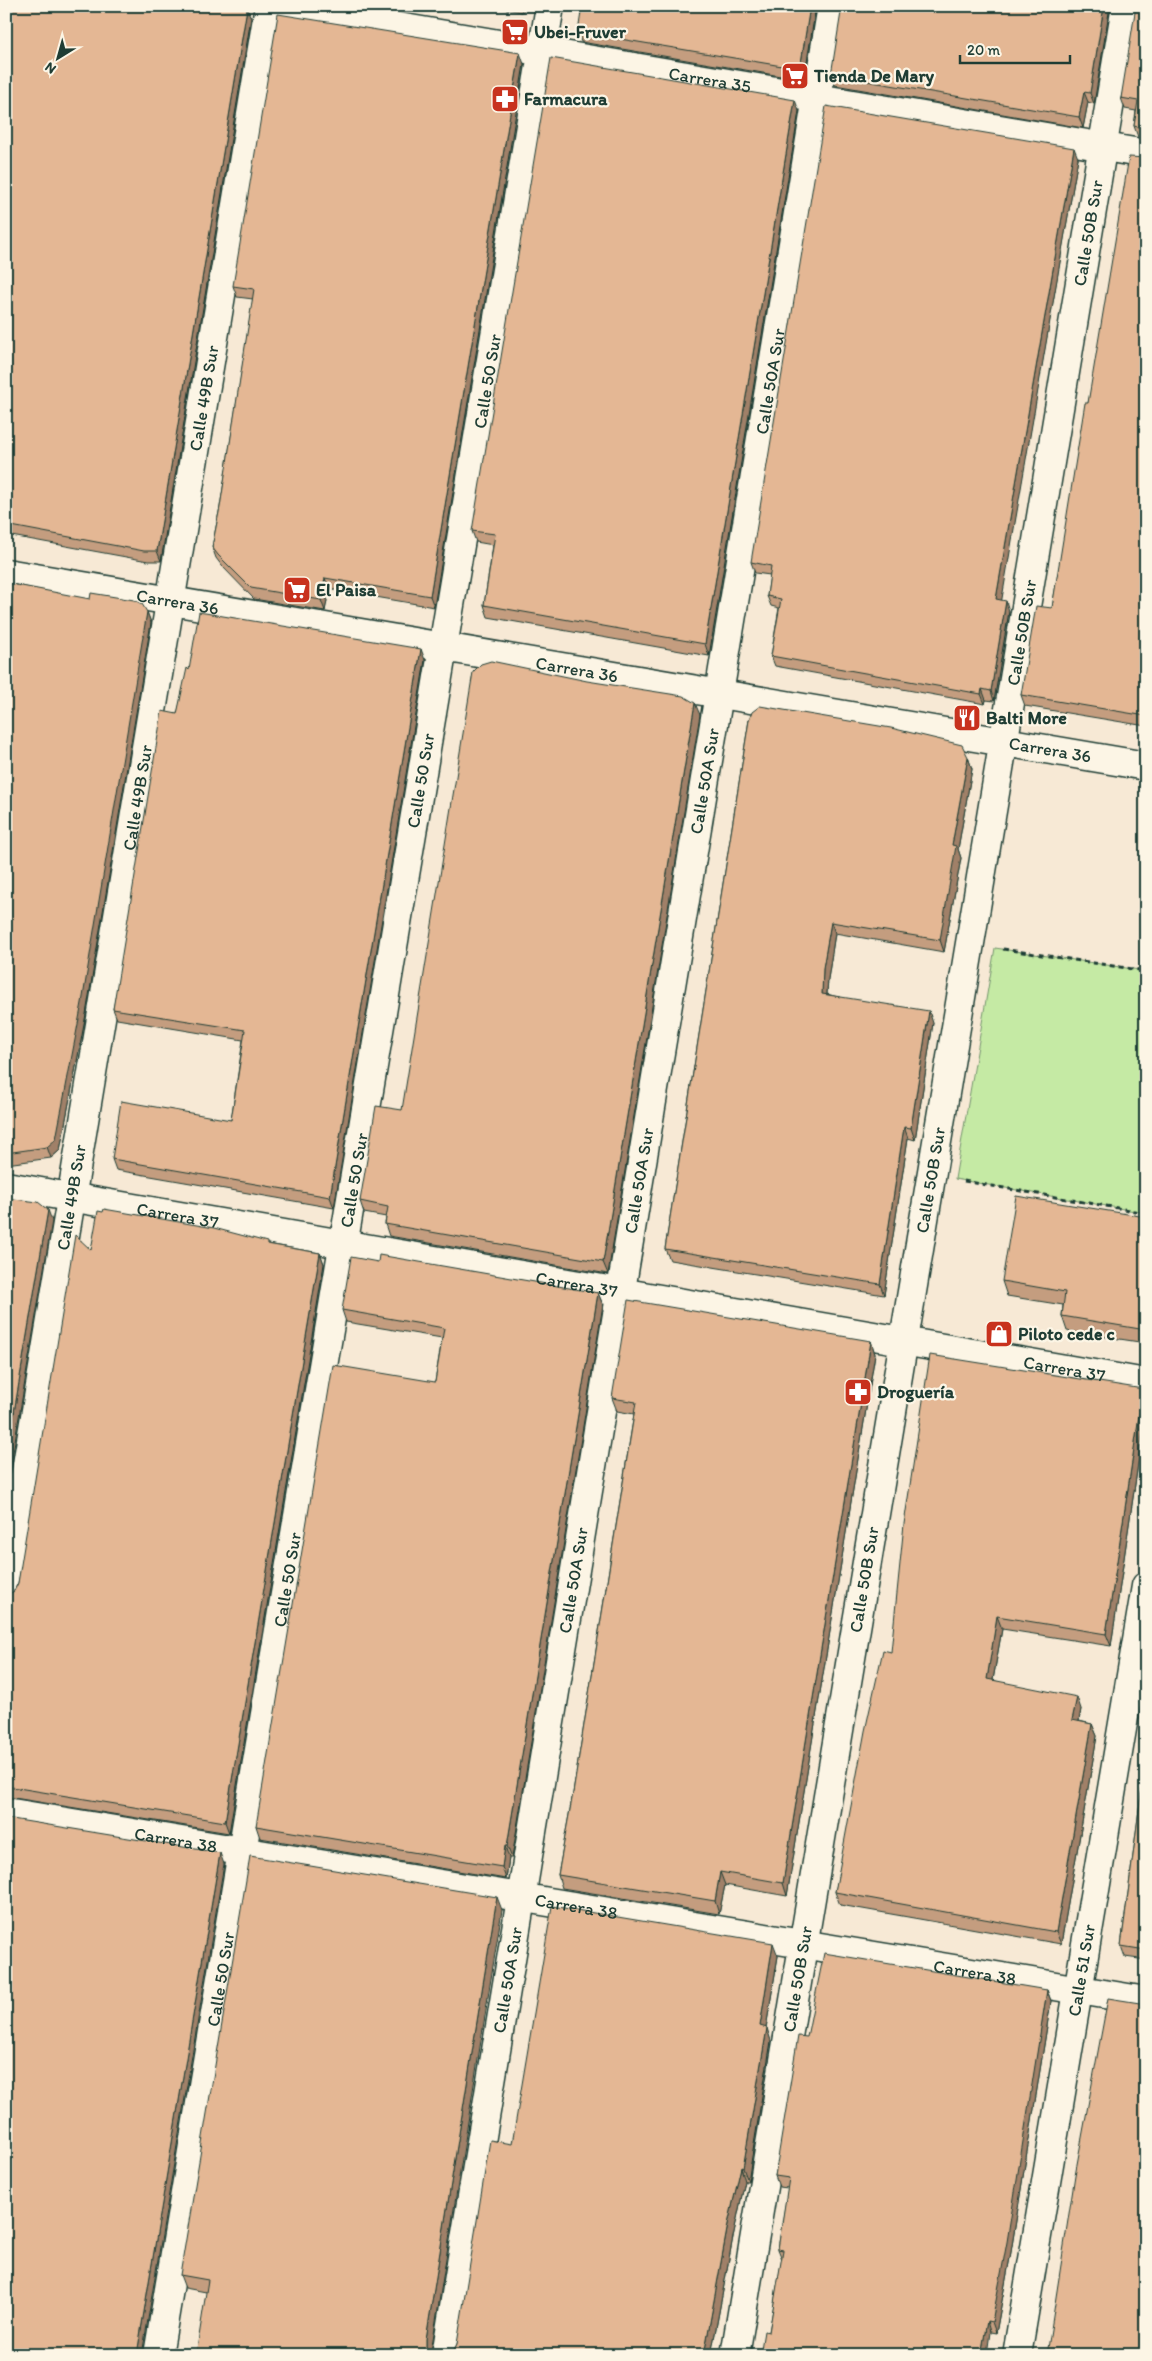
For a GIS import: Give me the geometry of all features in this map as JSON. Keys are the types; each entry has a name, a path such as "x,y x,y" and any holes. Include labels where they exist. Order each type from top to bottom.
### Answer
{"street":[{"name":"Calle 49B Sur","path":"6,1591 269,6"},
{"name":"Carrera 35","path":"274,6 1146,154"},
{"name":"Calle 50 Sur","path":"158,2355 550,6"},
{"name":"Calle 50A Sur","path":"446,2355 832,6"},
{"name":"Calle 50B Sur","path":"734,2355 1126,6"},
{"name":"Carrera 36","path":"6,573 1146,766"},
{"name":"Carrera 37","path":"6,1186 1146,1383"},
{"name":"Calle 51 Sur","path":"1017,2355 1146,1586"},
{"name":"Carrera 38","path":"6,1812 1146,2001"}],"path":[{"path":"995,948 1146,971"},
{"path":"955,1179 1146,1213"}],"green space":[{"path":"995,948 1146,971 1146,1213 955,1179"}],"building":[{"path":"6,6 239,6 247,8 157,551 144,551 6,525"},
{"path":"582,6 810,6 800,69 578,32"},
{"path":"842,6 1104,6 1090,93 1084,92 1079,117 831,75"},
{"path":"1136,6 1146,6 1146,129 1134,126 1138,101 1121,98"},
{"path":"278,14 520,53 430,596 325,578 321,600 251,588 212,547 254,289 233,286"},
{"path":"551,58 795,100 705,644 484,605 495,534 472,531"},
{"path":"826,106 1074,148 996,599 1006,601 991,691 982,689 981,694 771,656 781,599 767,596 771,566 751,562"},
{"path":"1129,157 1146,158 1146,716 1021,695 1036,606 1052,608 1085,403 1088,403"},
{"path":"6,583 90,599 91,593 134,600 142,604 147,612 82,1003 56,1139 47,1147 6,1153"},
{"path":"199,612 421,649 330,1197 112,1159 121,1101 231,1120 245,1030 113,1009 162,711 177,714 187,668 189,670"},
{"path":"491,661 587,681 683,696 695,703 603,1262 385,1224 388,1207 360,1201 376,1106 402,1110 473,672 481,664"},
{"path":"760,706 891,728 962,745 968,757 952,845 956,846 940,940 831,922 823,968 822,994 929,1011 911,1128 904,1127 880,1284 665,1249 749,720 752,712"},
{"path":"1016,1196 1146,1217 1146,1330 1062,1316 1065,1292 1002,1281"},
{"path":"6,1198 38,1202 48,1210 6,1460"},
{"path":"104,1209 214,1228 267,1242 267,1244 320,1253 225,1822 6,1786 6,1595 14,1591 18,1583 75,1235 91,1250 98,1211 103,1212"},
{"path":"379,1255 598,1293 502,1867 256,1826 333,1365 435,1382 444,1328 342,1310 351,1257 378,1262"},
{"path":"628,1300 871,1341 783,1883 720,1872 715,1901 558,1875 636,1402 612,1398"},
{"path":"930,1355 1143,1389 1106,1634 997,1616 987,1679 1077,1697 1072,1720 1092,1724 1056,1932 835,1892 865,1731 883,1650 891,1652 904,1524"},
{"path":"1146,1757 1146,1950 1121,1946"},
{"path":"6,1818 220,1853 137,2355 6,2355"},
{"path":"250,1856 497,1897 426,2339 426,2347 434,2355 196,2355 208,2280 180,2275"},
{"path":"552,1906 773,1943 760,2026 767,2028 743,2168 741,2167 728,2224 704,2355 449,2355 457,2344 490,2140 512,2144"},
{"path":"824,1953 1047,1990 1007,2242 992,2322 987,2321 981,2355 760,2355 764,2331 769,2332 783,2250 778,2249 789,2178 775,2176 798,2036 807,2037"},
{"path":"1108,1998 1146,2004 1146,2355 1047,2355 1075,2175"}],"place":[{"name":"Ubei-Fruver","path":"515,32"},
{"name":"Tienda De Mary","path":"795,76"},
{"name":"Farmacura","path":"505,99"},
{"name":"El Paisa","path":"297,590"},
{"name":"Balti More","path":"967,718"},
{"name":"Piloto cede c","path":"999,1334"},
{"name":"Droguería","path":"858,1392"}]}
